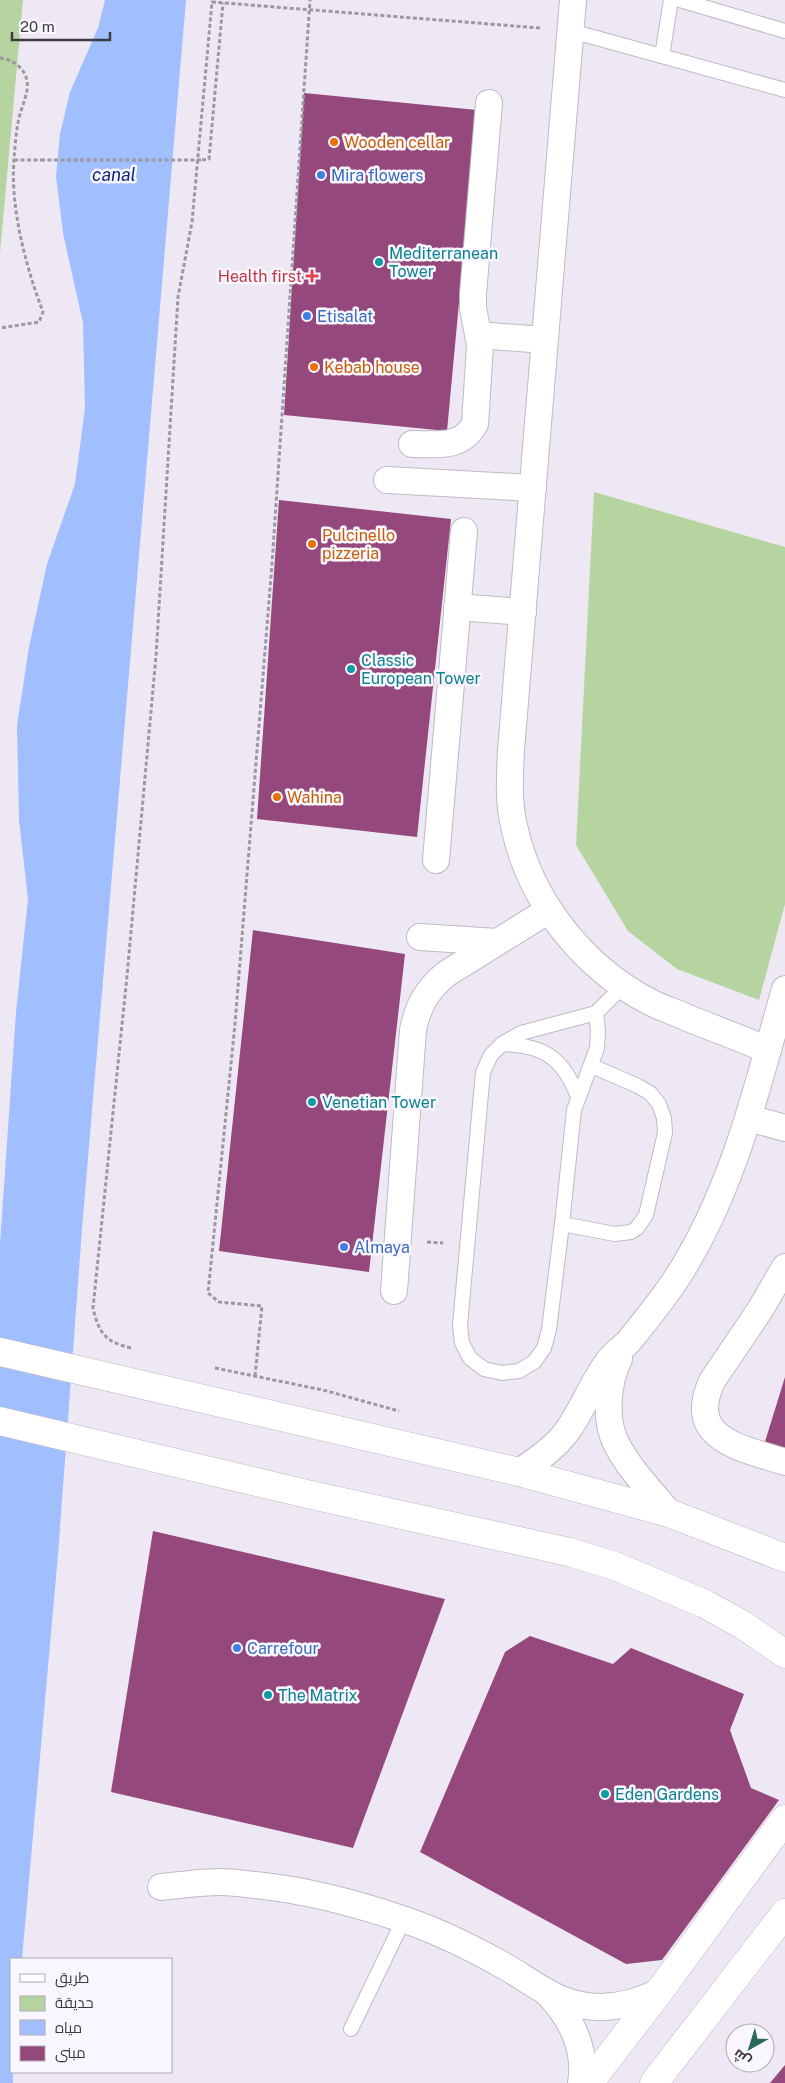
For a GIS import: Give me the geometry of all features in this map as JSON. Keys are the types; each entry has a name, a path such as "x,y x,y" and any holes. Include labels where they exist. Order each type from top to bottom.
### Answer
{"main road":[{"path":"0,1352 519,1472 669,1513 785,1558"},
{"path":"0,1421 307,1494 569,1552 615,1566 704,1604 743,1626 785,1654"},
{"path":"589,2083 659,1992 785,1819"},
{"path":"654,2083 785,1913"}],"street":[{"path":"573,0 511,750 509,788 514,826 524,861 549,910 571,940 596,965 623,986 653,1003 768,1050"},
{"path":"412,444 454,443 462,440 470,433 475,424 480,345 473,308 473,294 489,103"},
{"path":"478,335 544,340"},
{"path":"387,480 533,488"},
{"path":"436,860 464,531"},
{"path":"457,607 523,612"},
{"path":"394,1291 416,1014 423,998 433,985 446,974 549,910"},
{"path":"420,937 497,942"},
{"path":"669,1513 634,1471 616,1444 610,1419 609,1392 616,1366 628,1343 688,1260 713,1214 749,1118 785,988"},
{"path":"749,1118 785,1128"},
{"path":"785,1267 760,1310 712,1381 706,1393 704,1408 708,1422 716,1435 728,1443 785,1462"},
{"path":"519,1472 553,1447 567,1431 599,1375 611,1358 628,1343"},
{"path":"161,1887 222,1882 284,1888 345,1901 404,1919 452,1939 499,1963 561,2000 581,2005 601,2008 621,2006 641,2001 659,1992"},
{"path":"544,1990 558,2004 569,2020 577,2038 582,2058 581,2083"}],"lane":[{"path":"662,56 671,0"},
{"path":"680,0 785,31"},
{"path":"571,31 785,90"},
{"path":"596,1013 597,1048 592,1066 578,1097 572,1124 549,1330 544,1348 534,1362 519,1371 502,1373 484,1368 470,1358 462,1342 460,1325 483,1072 491,1055 502,1044 521,1033 596,1013 623,986"},
{"path":"502,1044 522,1045 542,1050 558,1062 571,1078 578,1097"},
{"path":"562,1224 615,1234 631,1232 637,1228 646,1215 665,1133 664,1118 659,1104 650,1093 592,1066"},
{"path":"351,2030 404,1919"}],"path":[{"path":"255,1376 262,1306 219,1302 208,1292 235,1024 270,583 310,0"},
{"path":"139,1350 114,1344 102,1333 96,1322 93,1308 127,976 156,656 178,297 192,222 212,2 571,31"},
{"path":"14,160 209,159 223,3"},
{"path":"0,58 14,62 22,69 27,79 27,91 19,118 14,160 14,179 23,247 31,280 43,312 42,318 33,324 0,328"},
{"path":"399,1242 467,1243"},
{"path":"210,1367 323,1390 402,1412"}],"green space":[{"path":"0,0 23,0 0,253"},
{"path":"594,492 785,547 785,904 759,1000 677,969 628,931 576,845"}],"water":[{"name":"canal","path":"105,0 186,0 82,1229 58,1555 22,1958 10,1958 10,2073 13,2073 13,2083 0,2083 0,1244 16,1012 28,899 19,820 17,725 29,647 47,564 75,484 85,408 83,323 63,233 56,176 60,134 70,92 98,28"}],"building":[{"name":"Mediterranean Tower","path":"304,93 477,110 447,431 284,415"},
{"name":"Classic European Tower","path":"279,500 451,519 417,837 257,819"},
{"name":"Venetian Tower","path":"253,930 405,954 369,1272 219,1251"},
{"path":"785,1377 785,1451 764,1445"},
{"name":"The Matrix","path":"153,1531 445,1599 353,1848 111,1792"},
{"name":"Eden Gardens","path":"530,1636 613,1664 631,1648 744,1694 730,1730 751,1788 779,1800 662,1960 626,1964 420,1852 505,1652"},
{"path":"785,2065 785,2083 770,2083"}],"place":[{"name":"Wooden cellar","path":"334,142"},
{"name":"Mira flowers","path":"321,175"},
{"name":"Mediterranean Tower","path":"379,262"},
{"name":"Health first","path":"312,276"},
{"name":"Etisalat","path":"307,316"},
{"name":"Kebab house","path":"314,367"},
{"name":"Pulcinello pizzeria","path":"312,544"},
{"name":"Classic European Tower","path":"351,669"},
{"name":"Wahina","path":"277,797"},
{"name":"Venetian Tower","path":"312,1102"},
{"name":"Almaya","path":"344,1247"},
{"name":"Carrefour","path":"237,1648"},
{"name":"The Matrix","path":"268,1695"},
{"name":"Eden Gardens","path":"605,1794"}]}
